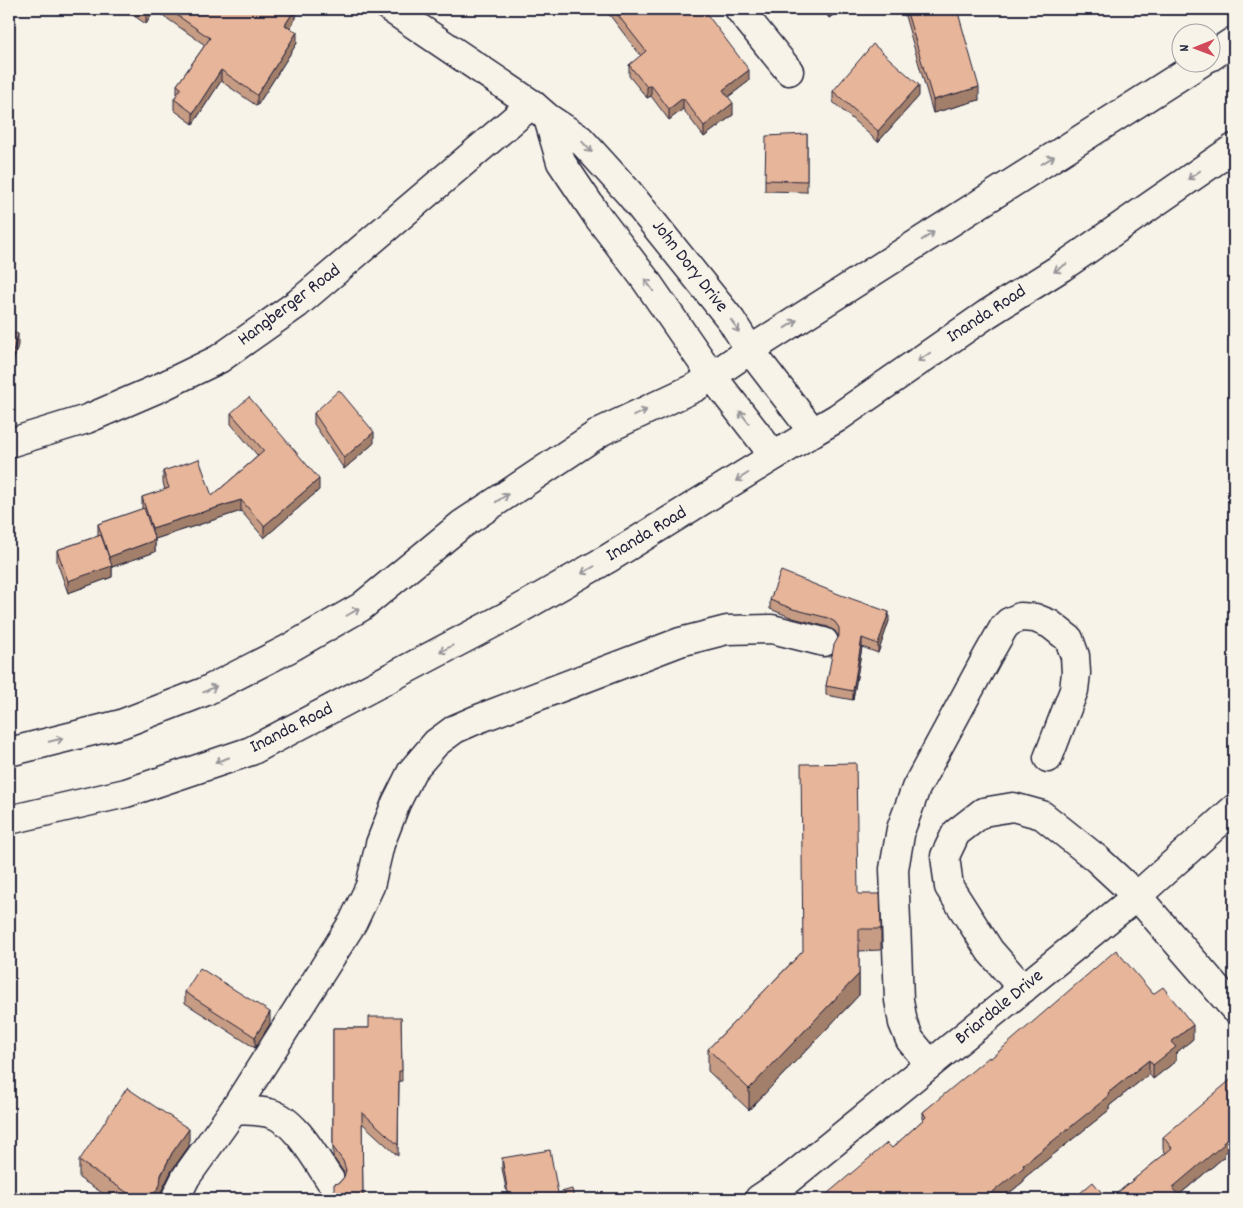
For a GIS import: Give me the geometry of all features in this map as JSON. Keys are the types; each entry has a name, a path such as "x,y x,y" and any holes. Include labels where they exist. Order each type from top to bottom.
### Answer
{"street":[{"name":"John Dory Drive","path":"391,9 580,139 629,193 731,320 750,350 813,432"},
{"path":"739,9 789,71"},
{"path":"1220,50 1234,41"},
{"path":"9,752 121,724 204,692 288,649 360,607 461,525 602,431 696,387 750,350 1186,72"},
{"path":"540,111 561,162 598,217 645,279 712,376 774,456"},
{"name":"Hangberger Road","path":"9,443 87,419 158,388 219,358 297,304 540,111"},
{"name":"Inanda Road","path":"9,820 126,793 250,751 509,615 609,558 837,418 986,314 1062,267 1234,148"},
{"path":"930,1064 910,1040 899,1000 894,870 901,829 916,788 988,655 1004,627 1009,622 1020,617 1035,618 1050,624 1069,640 1075,656 1074,690 1048,758"},
{"path":"175,1199 186,1177 234,1110 353,922 370,886 380,844 396,803 412,771 436,743 454,729 470,722 680,642 727,630 772,629 824,642"},
{"path":"1023,989 990,951 949,887 945,856 956,833 983,812 1013,807 1042,815 1097,859 1137,896 1234,1008"},
{"name":"Briardale Drive","path":"759,1199 788,1179 1137,896 1234,809"},
{"path":"234,1110 269,1113 282,1117 296,1131 330,1180"}],"building":[{"path":"140,9 149,9 146,13"},
{"path":"168,9 295,9 285,25 297,32 257,95 221,70 193,113 174,99 181,88 177,85 210,38"},
{"path":"613,9 703,9 749,70 723,90 733,103 704,126 683,98 669,109 651,85 647,87 629,65 646,51"},
{"path":"906,9 957,9 979,87 933,100"},
{"path":"873,44 919,85 878,131 833,91"},
{"path":"807,134 807,181 765,180 766,136"},
{"path":"9,331 18,334 9,365"},
{"path":"339,390 374,432 344,458 314,413"},
{"path":"249,397 319,479 264,526 241,500 152,528 142,497 169,488 163,471 199,459 212,496 264,451 231,413"},
{"path":"144,508 155,540 109,557 98,524"},
{"path":"101,535 112,566 68,581 57,550"},
{"path":"781,571 889,612 878,644 862,638 853,691 826,686 834,645 839,636 839,628 835,622 828,618 793,609 770,600"},
{"path":"856,763 858,894 880,894 881,929 859,929 859,974 749,1089 708,1049 803,951 801,764"},
{"path":"1116,950 1153,994 1163,987 1193,1025 1171,1042 1176,1047 1153,1065 1149,1060 1108,1093 1109,1096 984,1199 821,1199 887,1143 892,1148 926,1117 923,1112 989,1057 990,1059"},
{"path":"200,968 270,1012 255,1037 185,992"},
{"path":"369,1017 401,1017 402,1071 399,1071 398,1145 362,1112 363,1199 334,1199 334,1184 339,1183 344,1177 346,1170 343,1161 333,1147 333,1028 369,1028"},
{"path":"1234,1077 1234,1132 1223,1142 1224,1144 1172,1188 1182,1199 1110,1199 1172,1148 1163,1137"},
{"path":"127,1088 189,1129 172,1153 161,1175 160,1185 150,1199 137,1199 79,1161"},
{"path":"550,1150 558,1193 572,1189 574,1199 509,1199 502,1158"},
{"path":"1093,1182 1107,1199 1073,1199"}]}
